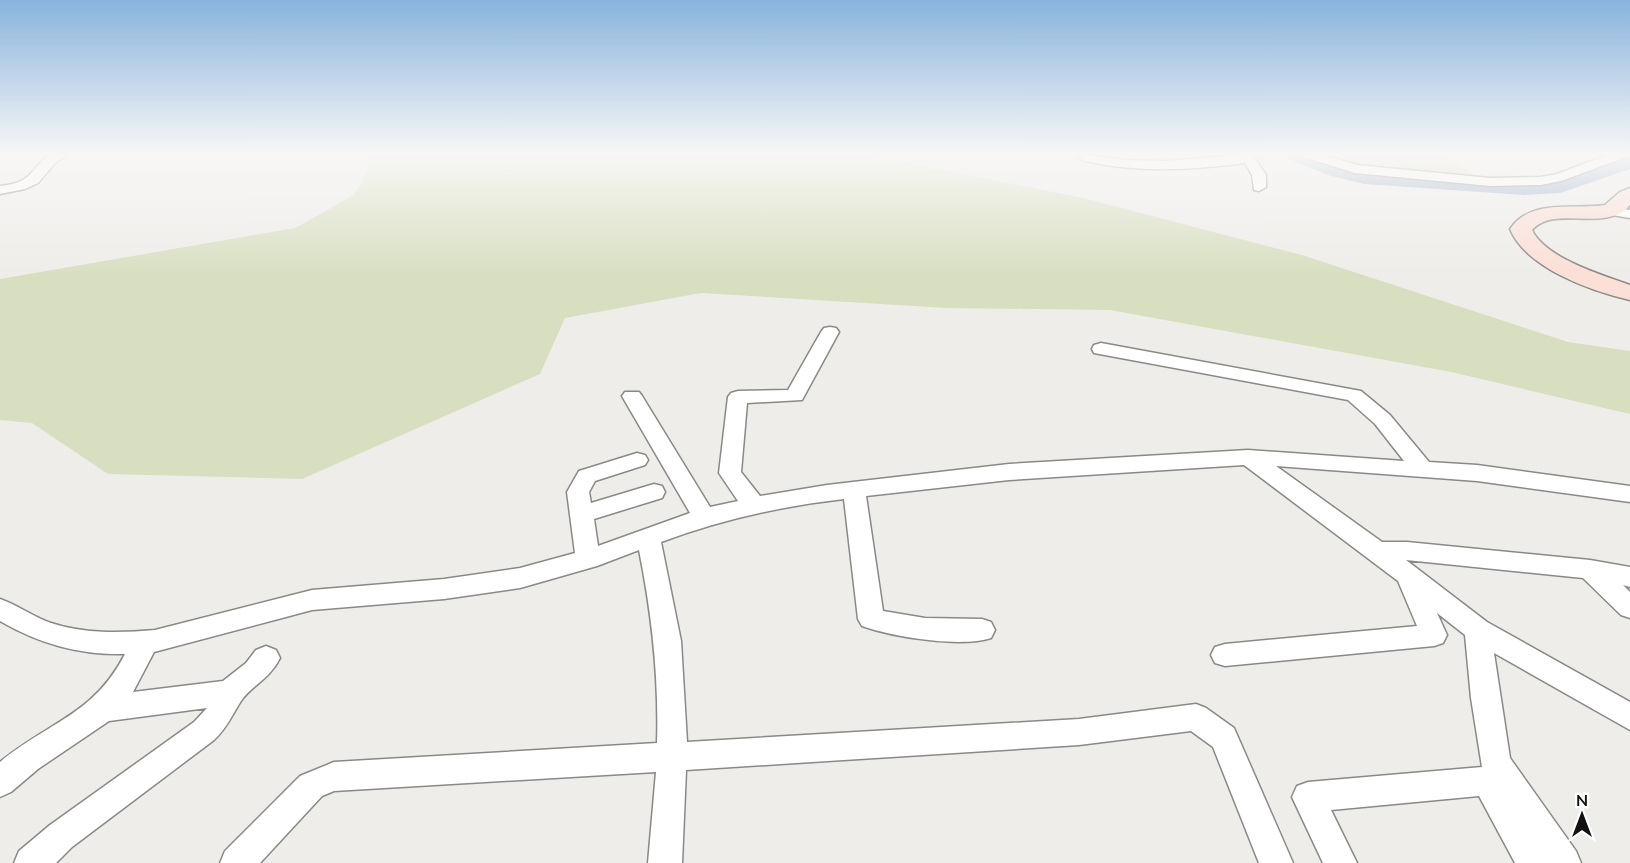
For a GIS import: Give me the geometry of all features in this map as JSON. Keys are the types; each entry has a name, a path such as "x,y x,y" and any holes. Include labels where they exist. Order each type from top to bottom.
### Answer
{"street":[{"path":"1630,194 1621,213 1534,217 1523,225 1521,233 1528,244 1552,260 1630,293"},
{"path":"754,505 730,473 738,397 795,396 830,332"},
{"path":"1101,349 1354,394 1365,401 1422,468"},
{"path":"632,396 704,517"},
{"path":"1248,457 1377,551 1478,630 1630,717"},
{"path":"0,609 49,634 92,643 145,642 182,635 312,600 486,584 541,573 588,559 704,517 754,505 854,490 1051,468 1131,466 1248,457 1422,468 1534,480 1630,494"},
{"path":"588,559 578,492 587,476 637,460"},
{"path":"854,490 871,619 925,629 982,630"},
{"path":"581,514 654,492"},
{"path":"648,536 667,636 671,676 671,756 665,863"},
{"path":"1377,551 1407,551 1590,569 1630,577"},
{"path":"1590,569 1630,608"},
{"path":"1225,655 1434,635 1407,575"},
{"path":"1478,630 1497,780 1533,863"},
{"path":"0,782 22,763 101,709 115,696 145,642"},
{"path":"101,709 228,693 256,671 266,658"},
{"path":"31,863 61,836 204,731 216,720 229,697 228,693"},
{"path":"237,863 311,786 334,777 1079,732 1196,717 1224,738 1276,863"},
{"path":"1340,863 1308,797 1497,780"},
{"path":"1497,780 1564,863"}],"green space":[{"path":"1065,194 1302,255 1568,342 1630,351 1630,414 1451,372 1110,310 946,308 701,293 565,318 540,374 302,479 108,474 32,423 0,420 0,279 295,228 354,195"}]}
